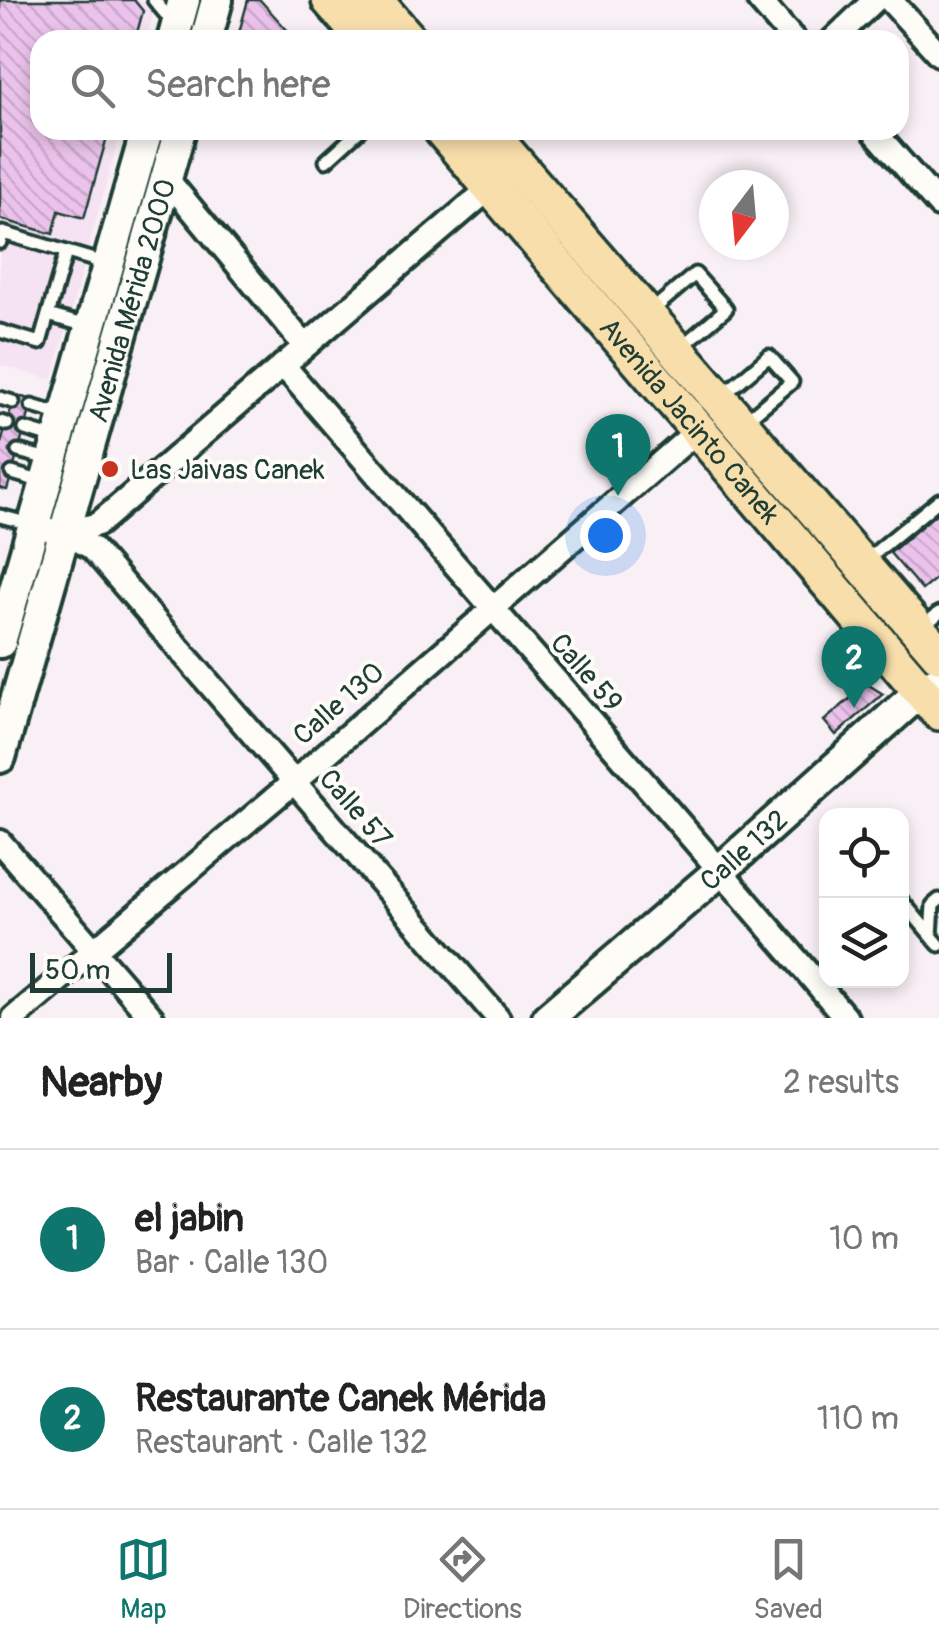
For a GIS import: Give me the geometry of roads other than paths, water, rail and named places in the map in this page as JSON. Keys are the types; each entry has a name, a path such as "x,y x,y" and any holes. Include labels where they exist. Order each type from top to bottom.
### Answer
{"main road":[{"path":"209,30 217,0"},
{"path":"330,0 378,13 398,30"},
{"name":"Avenida Mérida 2000","path":"2,625 144,140"},
{"name":"Avenida Mérida 2000","path":"0,758 177,140"},
{"name":"Avenida Jacinto Canek","path":"450,140 812,564 933,695"},
{"name":"Avenida Jacinto Canek","path":"495,140 851,552 932,632"},
{"path":"812,564 851,552"},
{"name":"Calle 132","path":"548,1018 933,695"}],"street":[{"path":"759,0 785,30"},
{"path":"844,30 875,0"},
{"path":"890,0 939,54"},
{"path":"882,140 939,205"},
{"path":"166,178 305,346"},
{"path":"65,533 98,524 490,188"},
{"name":"Calle 59","path":"283,365 846,1018"},
{"name":"Calle 130","path":"14,1018 294,782 698,430"},
{"name":"Calle 57","path":"34,526 65,533 92,548 498,1018"},
{"path":"0,842 152,1018"}],"lane":[{"path":"154,0 178,22"},
{"path":"326,161 349,140"},
{"path":"0,242 3,233 108,264"},
{"path":"0,331 40,343 66,252"},
{"path":"647,316 695,274 726,309 677,350"},
{"path":"48,315 90,327"},
{"path":"770,356 792,382 730,412 770,356"},
{"path":"32,406 55,450"},
{"path":"25,429 55,450"},
{"path":"18,451 55,450"},
{"path":"12,474 55,450"},
{"path":"851,552 939,500"},
{"path":"0,516 34,526"},
{"path":"935,940 933,905 939,900"},
{"path":"909,909 935,940"}],"place":[{"name":"Las Jaivas Canek","path":"110,469"},
{"name":"el jabin","path":"618,496"},
{"name":"Restaurante Canek Mérida","path":"854,708"}]}
